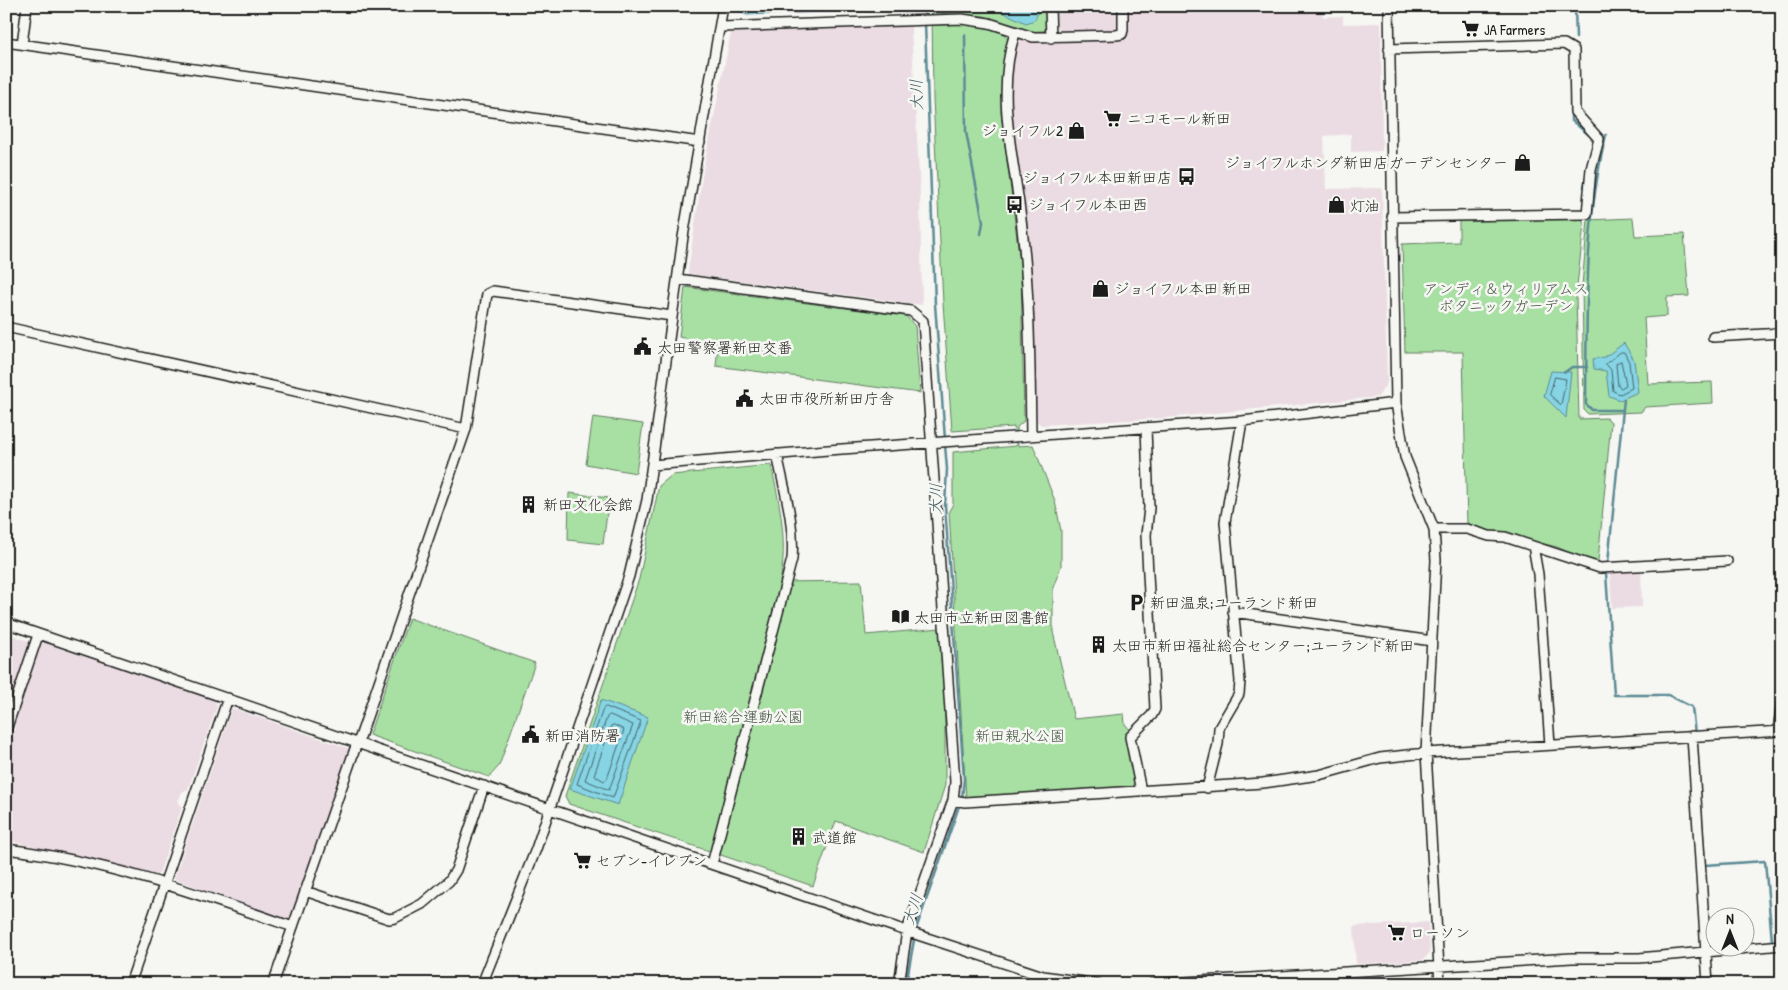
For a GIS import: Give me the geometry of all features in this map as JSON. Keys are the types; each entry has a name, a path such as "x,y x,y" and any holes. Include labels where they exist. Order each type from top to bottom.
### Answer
{"street":[{"path":"22,44 27,6"},
{"path":"482,984 533,858 630,576 642,524 652,465 672,316 723,6"},
{"path":"1050,6 1051,38"},
{"path":"721,27 933,19 975,20 1015,33 1051,38 1122,34 1123,6"},
{"path":"1389,6 1396,403 1405,456 1434,529 1436,560 1426,753 1440,984"},
{"path":"1015,33 1008,67 1007,110 1022,228 1031,436"},
{"path":"6,42 700,142"},
{"path":"1389,49 1564,44 1570,46 1574,50 1575,112 1598,135 1599,139 1591,169 1587,214 1392,217"},
{"path":"678,279 911,311 921,317 924,326 936,442 955,782 952,800 899,984"},
{"path":"273,984 466,429 486,296 489,292 672,316"},
{"path":"6,327 466,429"},
{"path":"1713,337 1782,333"},
{"path":"652,465 936,442 1242,421 1396,403"},
{"path":"1207,788 1218,744 1219,728 1240,688 1225,522 1242,421"},
{"path":"1141,791 1130,737 1152,715 1155,709 1146,535 1149,508 1146,428"},
{"path":"712,864 792,559 791,524 777,454"},
{"path":"1434,529 1467,529 1489,536 1505,537 1600,568 1727,560"},
{"path":"1533,546 1538,574 1550,745"},
{"path":"1233,612 1432,641"},
{"path":"6,623 1043,976 1098,984"},
{"path":"6,730 38,635"},
{"path":"130,984 228,698"},
{"path":"952,800 965,802 1207,788 1294,779 1380,758 1426,753 1780,731 1782,701"},
{"path":"1692,736 1703,954 1708,984"},
{"path":"305,891 389,919 395,918 422,904 443,888 456,870 484,786"},
{"path":"6,849 75,860 166,883 293,927"},
{"path":"1152,984 1580,958 1639,958 1703,954 1782,945"}],"shaded area":[{"path":"1056,6 1119,6 1120,27 1114,30 1061,31 1057,27"},
{"path":"1127,6 1322,6 1323,17 1343,16 1343,24 1381,23 1382,151 1351,152 1351,134 1324,136 1326,189 1382,188 1387,383 1378,397 1165,418 1041,425 1037,421 1027,227 1011,107 1011,77 1016,42 1023,39 1048,43 1128,39"},
{"path":"911,26 920,193 922,305 689,274 703,171 731,33"},
{"path":"1641,569 1642,607 1612,608 1610,571"},
{"path":"6,633 31,642 6,714"},
{"path":"39,641 215,701 217,706 188,789 182,792 178,801 182,807 159,874 154,876 6,840 6,740 12,739 15,729 11,724"},
{"path":"232,708 350,749 290,921 174,879"},
{"path":"1428,922 1430,952 1423,960 1356,964 1354,926"}],"green space":[{"name":"新田親水公園","path":"932,6 1046,6 1046,29 1042,33 1014,27 984,16 936,13 935,23 985,26 1003,33 1008,39 1003,63 1001,112 1021,270 1024,421 1017,427 1018,446 1033,445 1055,501 1061,531 1061,566 1053,588 1053,632 1074,719 1124,714 1125,724 1131,731 1136,784 1132,788 966,799 949,511 953,504 953,452 1016,446 1014,427 952,431 943,303 933,98"},
{"name":"アンディ＆ウィリアムス ボタニックガーデン","path":"1580,217 1584,224 1576,295 1579,419 1607,418 1611,422 1598,561 1595,564 1557,547 1467,526 1463,352 1405,352 1402,244 1459,242 1459,219 1472,221"},
{"path":"1633,218 1635,236 1684,234 1689,296 1667,297 1667,316 1644,318 1648,384 1712,382 1713,403 1645,407 1641,412 1588,414 1584,410 1582,285 1588,220"},
{"path":"685,287 906,316 915,326 920,393 716,366 718,345 679,337"},
{"path":"593,417 643,424 636,473 586,464"},
{"name":"新田総合運動公園","path":"771,465 782,524 783,552 780,582 861,581 866,635 941,628 945,680 945,785 924,852 836,821 813,886 569,804 565,796 639,579 659,486 672,475"},
{"path":"569,493 609,498 603,544 568,540"},
{"path":"409,618 535,663 499,766 489,777 369,735"}],"water":[{"path":"739,6 908,6 905,9 747,15 742,13"},
{"path":"960,6 1040,6 1035,20 1026,23 998,10"},
{"path":"1624,343 1634,360 1638,392 1620,400 1609,396 1606,371 1594,369 1593,359 1605,357"},
{"path":"1551,371 1571,372 1566,418 1544,396"},
{"path":"601,700 648,717 618,805 570,789"}],"waterway":[{"name":"大川","path":"924,6 925,17"},
{"path":"1575,6 1576,38"},
{"name":"大川","path":"925,23 935,304 945,439"},
{"path":"965,35 966,132 983,222 981,234"},
{"path":"1571,110 1571,120 1594,139 1592,148"},
{"path":"1606,135 1599,168 1590,235 1586,404 1592,410 1622,410"},
{"path":"1584,187 1587,173"},
{"path":"1565,372 1572,367 1587,367"},
{"path":"1608,563 1624,399"},
{"name":"大川","path":"945,445 947,469 945,505 964,779 962,798"},
{"path":"1606,573 1614,695 1668,695 1692,707 1695,734"},
{"path":"1699,780 1705,865 1765,861 1772,941"},
{"name":"大川","path":"906,984 916,929 960,803"}],"place":[{"name":"JA Farmers","path":"1470,29"},
{"name":"ニコモール新田","path":"1113,118"},
{"name":"ジョイフル2","path":"1077,130"},
{"name":"ジョイフルホンダ新田店ガーデンセンター","path":"1522,162"},
{"name":"ジョイフル本田新田店","path":"1186,177"},
{"name":"ジョイフル本田西","path":"1014,204"},
{"name":"灯油","path":"1336,205"},
{"name":"ジョイフル本田 新田","path":"1100,288"},
{"name":"太田警察署新田交番","path":"643,347"},
{"name":"太田市役所新田庁舎","path":"745,398"},
{"name":"新田文化会館","path":"529,504"},
{"name":"新田温泉;ユーランド新田","path":"1136,602"},
{"name":"太田市立新田図書館","path":"900,617"},
{"name":"太田市新田福祉総合センター;ユーランド新田","path":"1098,645"},
{"name":"新田消防署","path":"531,735"},
{"name":"武道館","path":"798,837"},
{"name":"セブン-イレブン","path":"582,860"},
{"name":"ローソン","path":"1396,932"}]}
